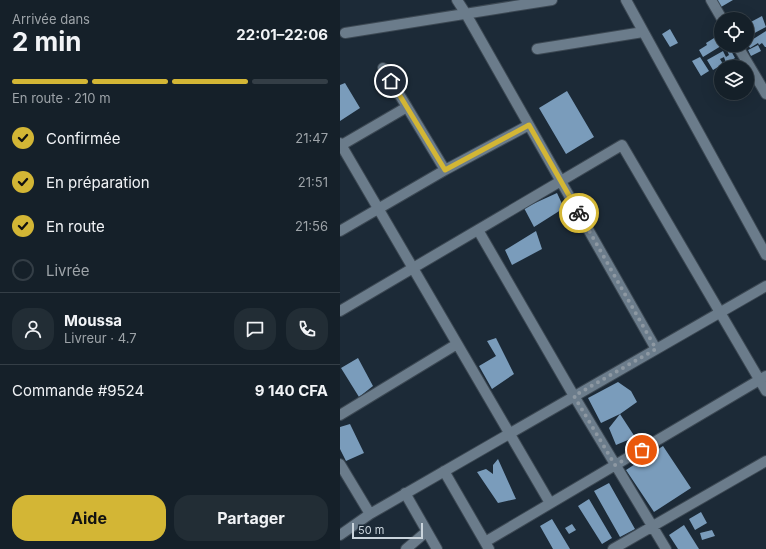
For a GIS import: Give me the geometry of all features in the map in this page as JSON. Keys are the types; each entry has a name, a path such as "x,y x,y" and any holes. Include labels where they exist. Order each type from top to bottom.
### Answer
{"street":[{"path":"457,0 656,349"},
{"path":"345,34 552,0"},
{"path":"626,0 766,255"},
{"path":"711,0 718,12"},
{"path":"537,49 644,32"},
{"path":"741,52 766,94"},
{"path":"383,68 445,170"},
{"path":"407,107 341,145 550,503"},
{"path":"340,231 445,170 529,125"},
{"path":"340,311 622,145 720,312 763,378 766,390"},
{"path":"478,230 574,396 666,549"},
{"path":"340,535 370,514 405,493 766,286"},
{"path":"340,415 457,344"},
{"path":"444,471 487,545 550,503 763,378"},
{"path":"614,549 766,461"},
{"path":"340,464 370,514"},
{"path":"405,493 437,549"},
{"path":"406,549 426,532"}],"building":[{"path":"717,0 733,0 721,7"},
{"path":"762,16 766,27 754,33 754,20"},
{"path":"670,29 678,43 670,47 662,34"},
{"path":"766,31 766,47 762,43 754,46 754,39"},
{"path":"714,38 714,50 703,57 699,50 707,45 706,43"},
{"path":"758,45 761,51 751,56 749,52 754,52 754,47"},
{"path":"721,52 724,52 726,57 729,55 728,52 732,52 735,58 731,60 725,60 724,57 721,60 714,60 713,70 707,60"},
{"path":"700,57 709,71 701,76 692,61"},
{"path":"345,83 360,108 340,121 340,85"},
{"path":"567,91 594,137 566,154 539,108"},
{"path":"557,193 564,208 534,227 524,208"},
{"path":"536,231 542,249 512,265 505,250"},
{"path":"496,338 514,374 492,389 479,366 496,356 487,341"},
{"path":"358,358 373,386 359,397 341,368"},
{"path":"618,382 631,391 637,402 620,414 601,423 588,398"},
{"path":"620,414 635,437 616,445 609,428"},
{"path":"350,424 364,453 346,461 340,449 340,427"},
{"path":"663,446 691,488 654,512 626,470"},
{"path":"498,459 516,499 498,503 477,472 486,469 493,474 493,465"},
{"path":"609,483 635,529 620,537 594,491"},
{"path":"589,499 612,538 602,544 578,506"},
{"path":"701,512 707,523 695,530 689,519"},
{"path":"552,519 570,549 553,549 540,526"},
{"path":"572,524 576,530 569,534 565,528"},
{"path":"684,525 699,549 678,549 669,535"},
{"path":"712,530 715,536 702,540 700,533"}],"way so far":[{"path":"579,213 656,349 574,396 615,465 642,450"}],"route":[{"path":"391,81 445,170 529,125 579,213"}]}
